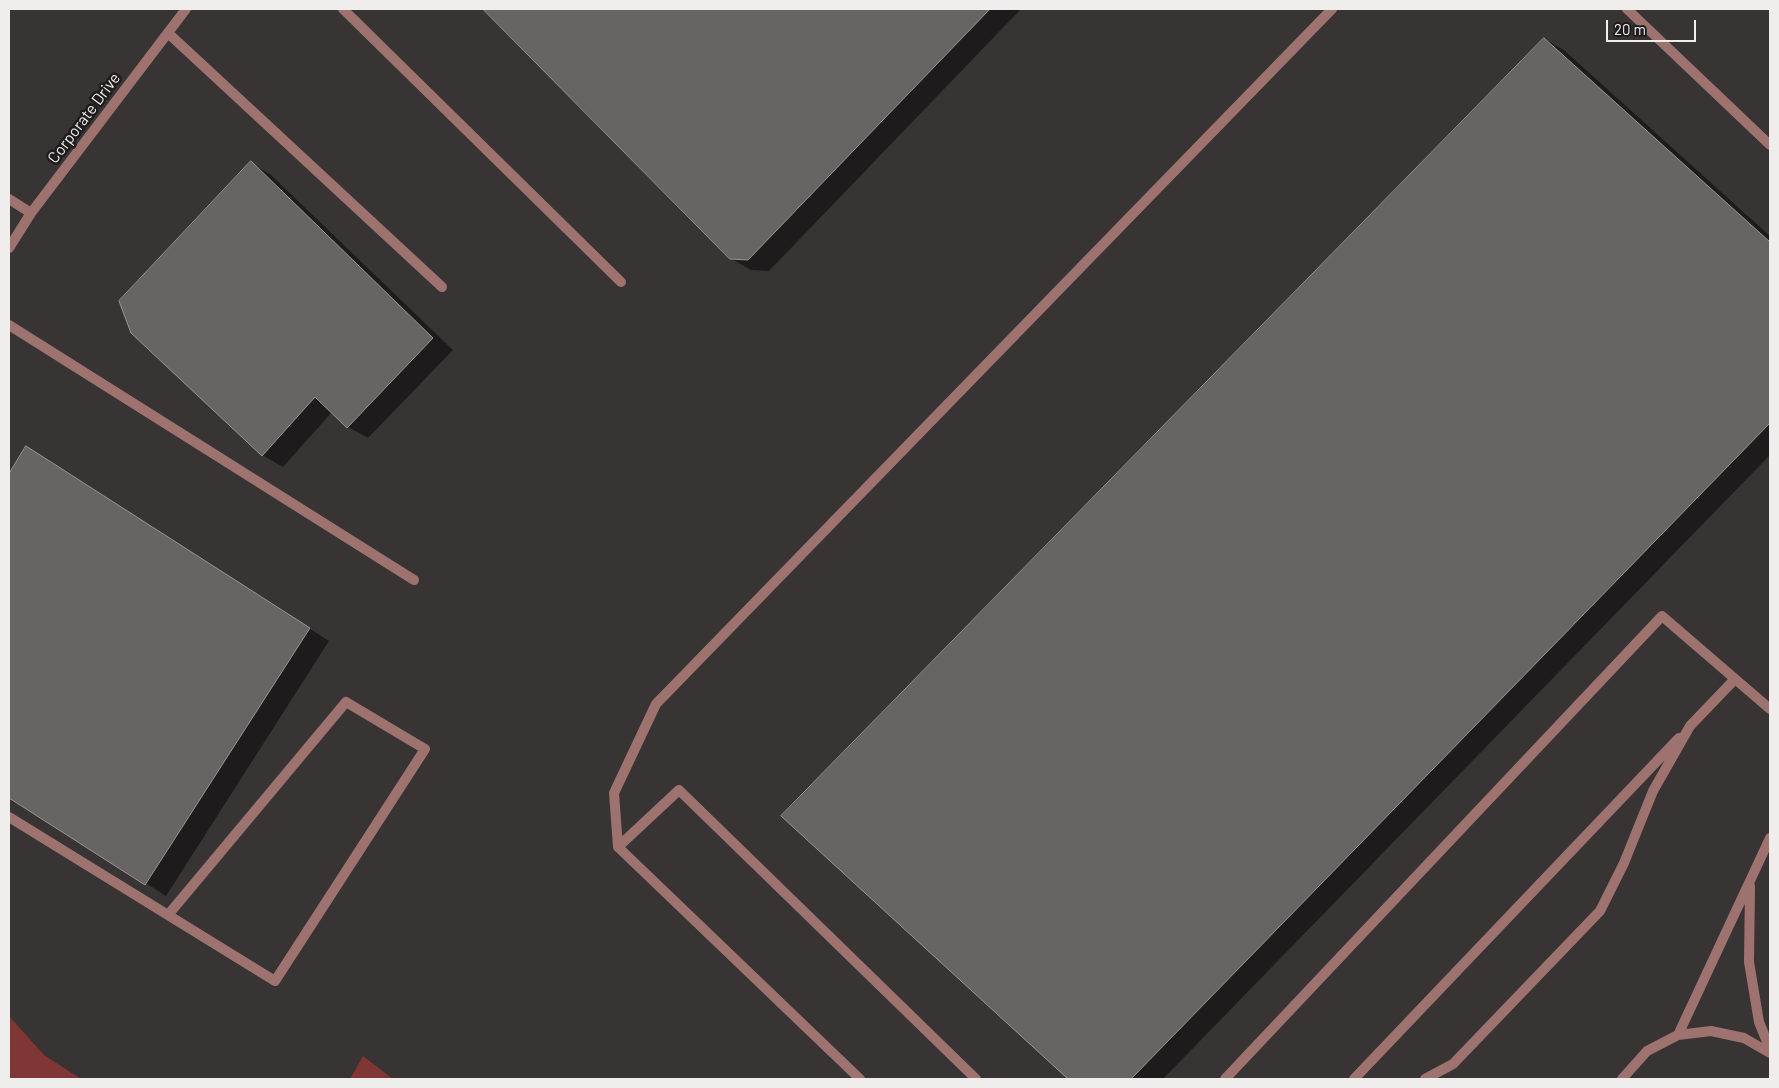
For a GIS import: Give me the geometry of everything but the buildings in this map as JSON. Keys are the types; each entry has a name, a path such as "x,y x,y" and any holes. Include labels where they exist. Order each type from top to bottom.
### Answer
{"street":[{"name":"Corporate Drive","path":"9,248 31,214 186,9"},
{"path":"343,9 621,282"},
{"path":"860,1079 618,847 614,793 656,704 1332,9"},
{"path":"1627,9 1770,145"},
{"path":"168,33 442,287"},
{"path":"9,199 31,214"},
{"path":"9,325 414,580"},
{"path":"1225,1079 1662,616 1770,709"},
{"path":"1354,1079 1735,679"},
{"path":"9,817 168,916 275,981 425,748 346,702 168,916"},
{"path":"1425,1079 1453,1064 1600,911 1624,863 1654,791 1690,726"},
{"path":"618,847 679,790 976,1079"},
{"path":"1678,1035 1770,838"},
{"path":"1750,882 1749,962 1759,1022 1770,1051"},
{"path":"1622,1079 1648,1051 1678,1035 1711,1031 1744,1038 1770,1051"}],"shaded area":[{"path":"9,1016 44,1055 81,1079 9,1079"},
{"path":"363,1056 393,1079 350,1079"}]}
